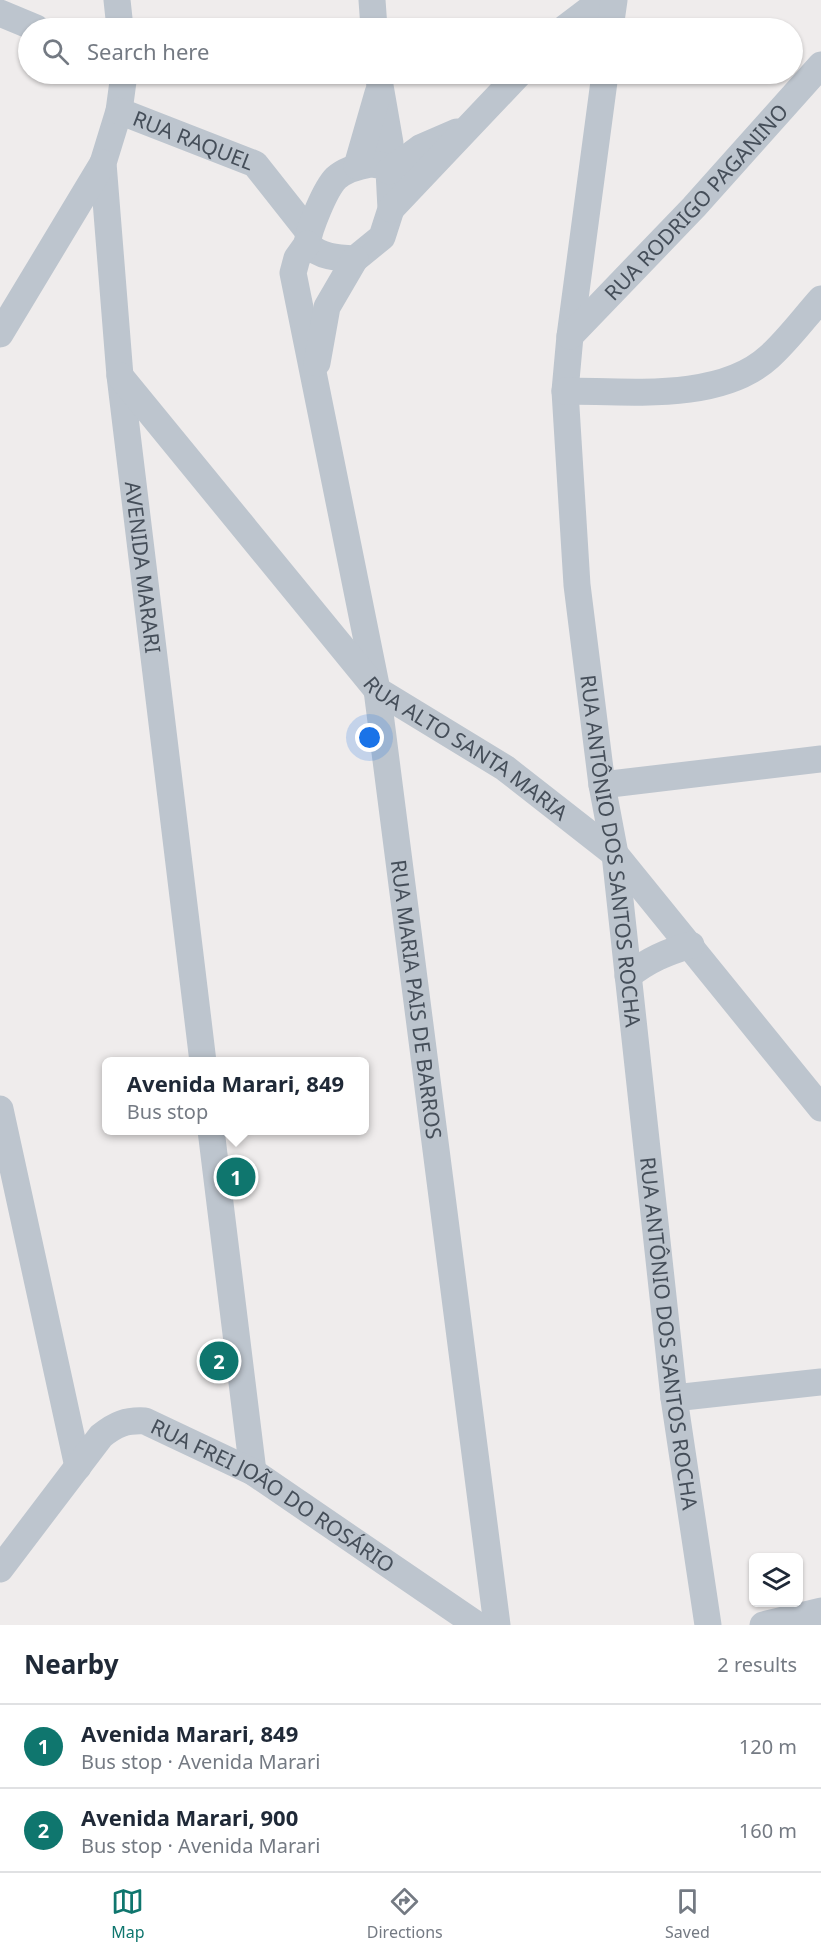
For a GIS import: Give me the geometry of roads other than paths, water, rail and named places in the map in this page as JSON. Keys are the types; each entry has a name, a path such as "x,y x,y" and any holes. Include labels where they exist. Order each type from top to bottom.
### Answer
{"street":[{"path":"117,0 119,18"},
{"path":"372,0 373,18"},
{"path":"578,18 602,0"},
{"path":"611,18 614,0"},
{"path":"0,14 18,21"},
{"name":"RUA RODRIGO PAGANINO","path":"570,336 694,207 821,65"},
{"name":"AVENIDA MARARI","path":"123,84 119,111 103,163 120,376 202,1057"},
{"path":"357,166 378,84"},
{"path":"380,84 390,143 387,168 391,209 382,237 355,258 335,258 315,251 308,237 335,179 357,166 371,164 387,168 420,148 467,129"},
{"path":"391,209 510,84"},
{"name":"RUA ANTÔNIO DOS SANTOS ROCHA","path":"603,84 565,391 577,585 602,785 615,854 674,1398 708,1625"},
{"name":"RUA RAQUEL","path":"119,111 255,164 308,237"},
{"path":"0,334 103,163"},
{"name":"RUA MARIA PAIS DE BARROS","path":"308,237 297,258 293,273 377,690 496,1625"},
{"name":"RUA MARIA PAIS DE BARROS","path":"315,376 327,307 355,258"},
{"path":"565,391 672,391 722,383 739,376 768,358 821,299"},
{"name":"RUA ALTO SANTA MARIA","path":"120,376 377,690 505,768 615,854 821,1107"},
{"path":"602,785 821,759"},
{"path":"628,976 646,962 666,952 691,945"},
{"path":"0,1109 78,1467"},
{"path":"211,1135 253,1472"},
{"path":"674,1398 821,1382"},
{"name":"RUA FREI JOÃO DO ROSÁRIO","path":"0,1569 101,1436 116,1424 130,1420 146,1421 253,1472 477,1625"},
{"path":"763,1625 821,1611"}],"place":[{"name":"Avenida Marari, 849","path":"236,1177"},
{"name":"Avenida Marari, 900","path":"219,1361"}]}
